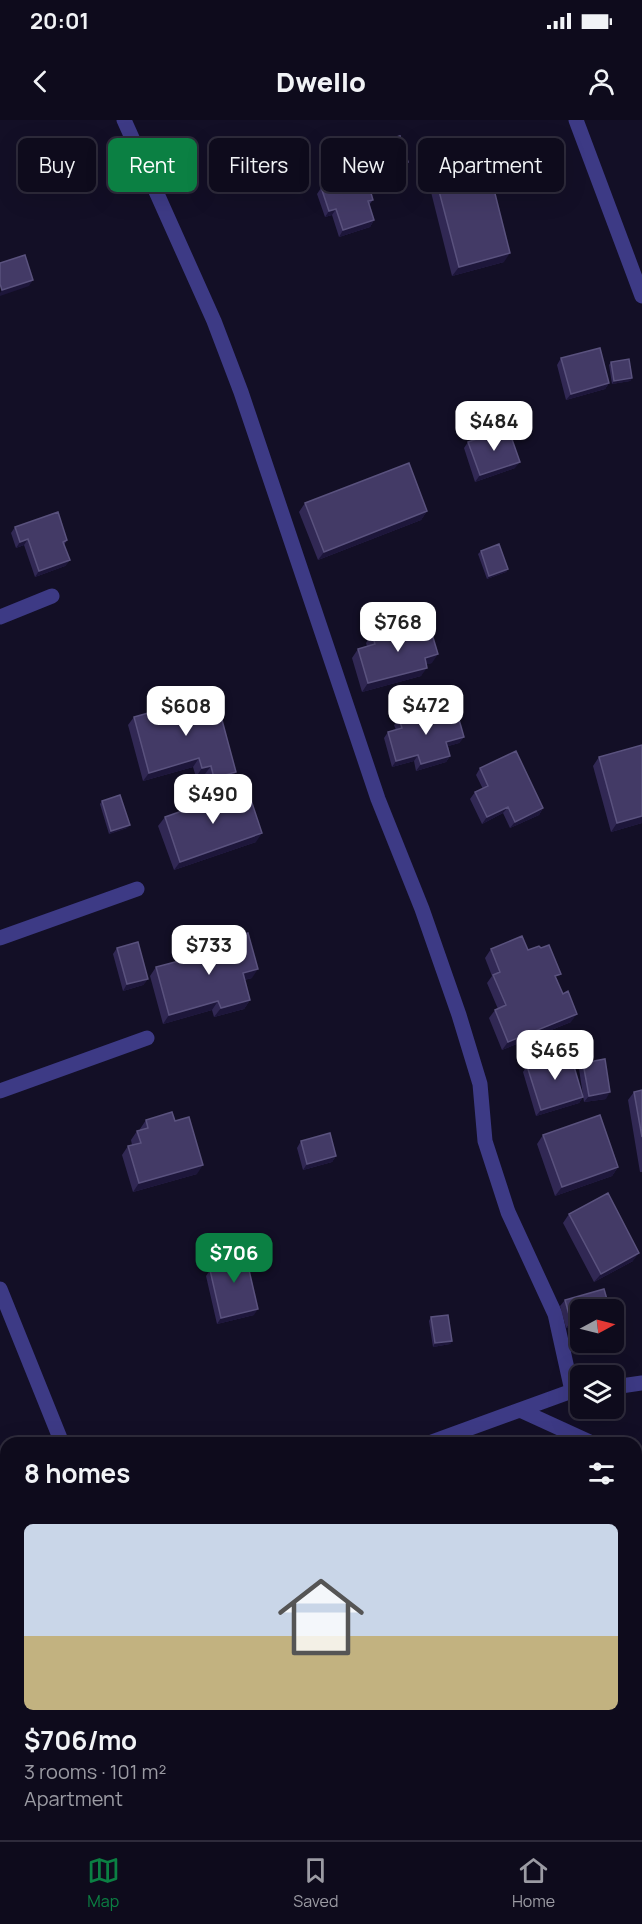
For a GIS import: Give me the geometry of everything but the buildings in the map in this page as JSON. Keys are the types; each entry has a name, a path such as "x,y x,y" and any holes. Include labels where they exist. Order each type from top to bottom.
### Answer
{"street":[{"path":"124,120 214,321 241,392 378,799 422,909 459,1015 480,1084 485,1141 508,1212 555,1314 570,1369"},
{"path":"576,120 642,296"},
{"path":"0,617 52,596"},
{"path":"0,938 137,889"},
{"path":"0,1090 147,1038"},
{"path":"0,1288 60,1437"},
{"path":"624,1386 642,1383"},
{"path":"443,1437 570,1393"},
{"path":"522,1411 579,1437"}]}
